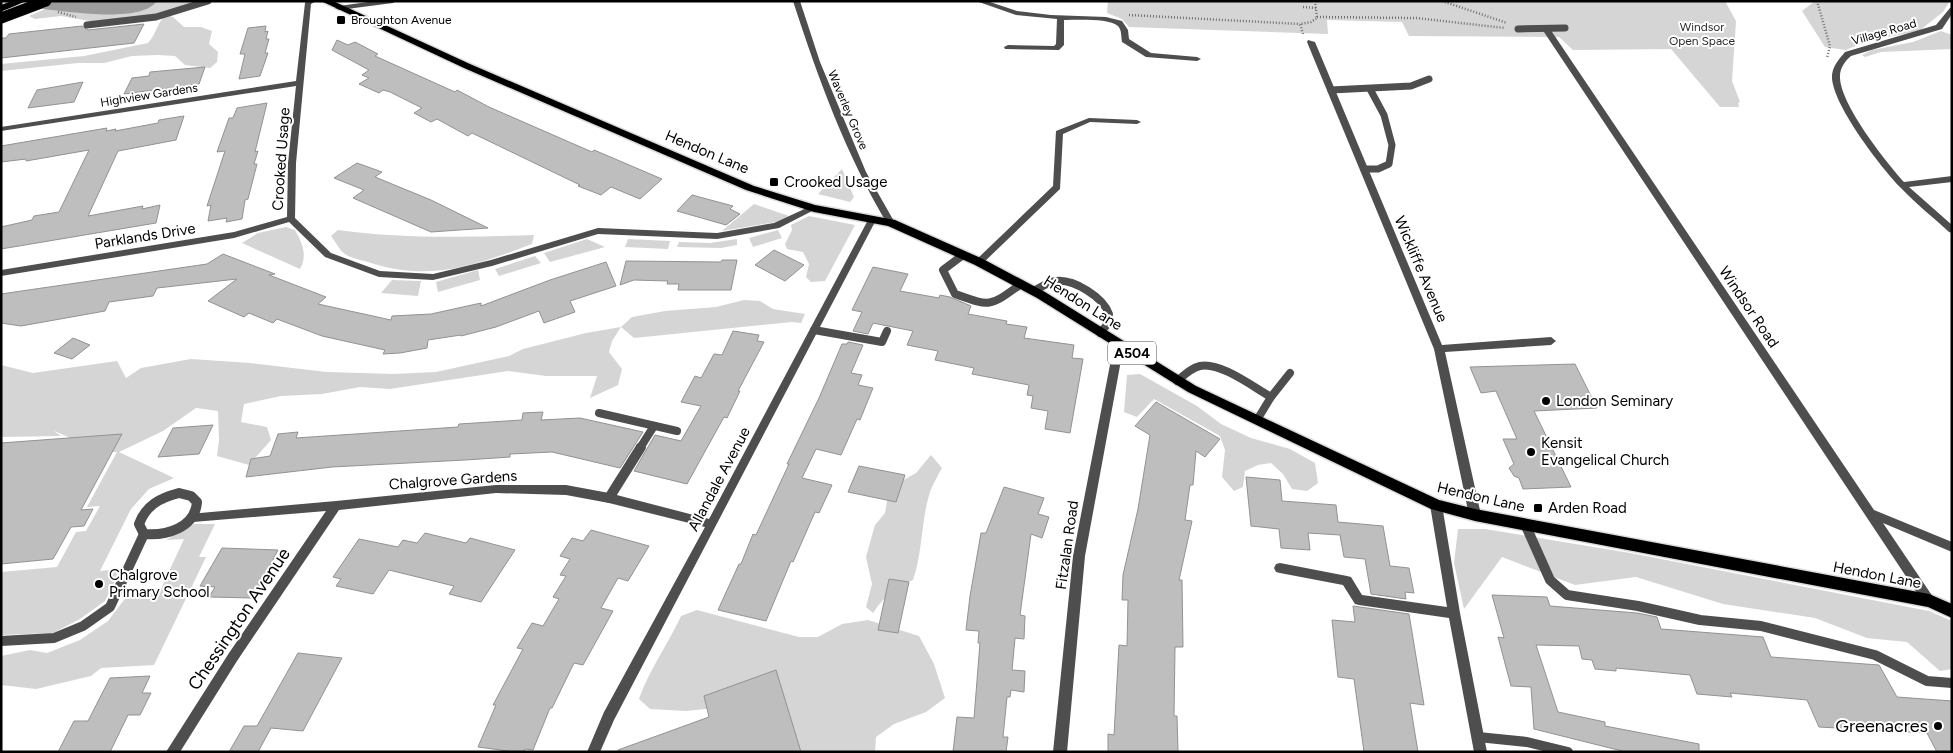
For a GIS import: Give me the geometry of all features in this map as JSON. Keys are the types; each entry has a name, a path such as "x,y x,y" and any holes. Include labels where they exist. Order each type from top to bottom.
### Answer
{"highway":[{"path":"1,9 21,1"},
{"path":"1,18 46,1"}],"main road":[{"name":"Hendon Lane","path":"325,1 750,188 814,208 891,224 979,262 1034,291 1178,381 1436,505 1476,515 1929,602 1947,609"}],"street":[{"name":"Crooked Usage","path":"313,1 308,3 292,163 291,219 328,254 379,274 433,276 492,263 598,231 717,236 776,226 814,208"},
{"path":"339,8 393,1"},
{"name":"Waverley Grove","path":"796,1 816,62 862,172 891,224"},
{"path":"979,1 1016,14 1101,19 1120,23 1124,30 1125,40 1148,55 1197,59"},
{"name":"Village Road","path":"1952,9 1939,27 1906,38 1866,47 1848,54 1840,62 1836,76 1838,88 1845,105 1902,185 1952,230"},
{"path":"1008,47 1056,48 1060,45 1061,18"},
{"name":"Windsor Road","path":"1546,29 1929,602"},
{"name":"Wickliffe Avenue","path":"1311,42 1439,349 1476,515"},
{"name":"Highview Gardens","path":"1,129 300,83"},
{"path":"979,262 1057,187 1059,133 1089,120 1137,122"},
{"path":"1902,185 1952,179"},
{"name":"Parklands Drive","path":"1,274 234,236 291,219"},
{"name":"Allandale Avenue","path":"593,752 609,716 872,220"},
{"path":"1439,349 1551,340"},
{"name":"Fitzalan Road","path":"1060,752 1079,556 1118,344"},
{"name":"Chalgrove Gardens","path":"193,517 336,506 496,489 566,490 608,498 712,524"},
{"path":"1436,505 1454,613 1481,752"},
{"name":"Chessington Avenue","path":"172,752 336,506"},
{"path":"1867,511 1952,547"},
{"path":"1280,568 1347,581 1359,600 1419,610 1454,613"}],"lane":[{"path":"87,25 156,17 208,1"},
{"path":"1518,29 1566,28"},
{"path":"1331,90 1411,86 1429,79"},
{"path":"1364,169 1378,168 1389,164 1392,145 1384,115 1370,89"},
{"path":"963,255 943,270 955,294 983,304 996,302 1022,284"},
{"path":"1034,291 1047,283 1060,280 1074,285 1099,299 1108,310 1109,320 1100,333"},
{"path":"814,330 882,342 887,331"},
{"path":"1178,381 1186,373 1201,366 1214,367 1271,396"},
{"path":"1257,420 1271,396 1290,373"},
{"path":"599,412 677,431"},
{"path":"608,498 654,426"},
{"path":"179,492 194,496 197,502 196,509 193,517 182,528 161,536 144,534 139,524 141,516 151,504 179,492"},
{"path":"1525,524 1550,580 1567,596 1638,606 1700,620 1761,626 1875,655 1927,681 1952,683"},
{"path":"1,641 54,638 83,626 110,607 144,534"},
{"path":"1947,609 1952,620"},
{"path":"1478,737 1526,742 1568,752"}],"path":[{"path":"1315,1 1317,16"},
{"path":"1442,1 1504,21 1518,29"},
{"path":"1303,7 1316,8"},
{"path":"1101,19 1110,14 1300,24 1311,22 1317,16 1416,18 1518,29"},
{"path":"1300,24 1304,39 1311,42"}],"green space":[{"path":"65,1 203,1 171,11 101,23 61,16 35,19 29,16"},
{"name":"Windsor Open Space","path":"1108,1 1725,1 1736,21 1732,81 1740,102 1738,103 1739,107 1720,107 1671,49 1573,50 1559,37 1409,36 1402,22 1327,20 1328,34 1129,27 1122,19 1107,13"},
{"path":"1815,1 1950,1 1943,12 1919,31 1867,41 1846,50 1825,47 1802,11"},
{"path":"166,15 173,17 184,27 201,27 212,31 209,44 218,52 217,62 210,68 185,65 175,56 132,56 104,63 78,63 1,71 1,64 84,56 148,43"},
{"path":"1941,31 1952,35 1952,49 1881,52 1865,57 1862,55 1872,50 1913,42"},
{"path":"842,169 854,197 850,202 818,194"},
{"path":"754,204 789,216 776,222 722,231"},
{"path":"809,216 855,225 825,281 811,282 806,277 809,264 803,252 787,249 785,244 792,230 791,225"},
{"path":"286,227 295,230 302,244 304,259 300,269 242,243 258,233"},
{"path":"338,230 412,236 534,235 532,244 472,264 434,271 414,271 393,268 348,256 341,251 331,236"},
{"path":"778,230 782,238 753,247 749,238"},
{"path":"587,239 605,247 550,262 544,253"},
{"path":"628,239 670,241 668,249 625,247"},
{"path":"737,239 737,245 721,248 677,247 679,242 710,243"},
{"path":"535,256 541,263 499,276 495,269"},
{"path":"478,270 480,280 438,292 436,282"},
{"path":"392,280 421,281 418,296 381,293"},
{"path":"744,300 760,301 773,309 805,314 801,323 792,322 634,338 621,327 632,317 665,311 716,307"},
{"path":"621,327 612,341 609,352 622,369 618,385 590,398 597,376 546,376 508,371 390,389 360,387 322,394 281,396 244,404 241,422 267,427 271,440 249,465 217,456 219,440 218,411 196,408 163,431 119,452 174,478 149,489 131,509 100,571 121,569 105,601 80,619 53,633 1,635 1,572 57,567 76,532 86,531 100,506 87,507 117,452 104,452 54,431 61,436 1,437 1,365 33,373 117,361 126,378 141,368 191,359 250,363 327,372 394,374 436,372 509,356 523,349 586,333"},
{"path":"1140,374 1197,406 1221,424 1251,438 1290,449 1315,463 1318,483 1307,491 1292,489 1283,474 1271,463 1258,465 1245,471 1243,487 1234,491 1222,477 1225,450 1220,436 1154,399 1137,417 1124,412 1127,375"},
{"path":"931,455 942,468 931,489 927,503 919,558 913,580 890,593 873,613 866,607 872,584 866,557 875,525 885,513 888,496 898,483 916,473"},
{"path":"194,524 215,524 199,557 206,557 154,665 101,668 91,676 36,689 1,685 1,656 30,650 47,653 80,640 108,621 127,596 159,593 184,539 166,540"},
{"path":"1458,529 1485,529 1630,553 1929,611 1952,621 1952,669 1940,671 1907,642 1867,638 1815,618 1723,604 1636,577 1575,585 1502,557 1464,609 1454,563"},
{"path":"697,610 799,637 818,637 842,624 868,620 919,636 934,664 945,698 926,712 894,724 876,737 875,752 788,752 724,707 686,711 650,709 639,699 648,678 681,616"}],"building":[{"path":"144,24 134,43 1,58 1,38 6,38 9,34 82,26 88,30"},
{"path":"266,26 265,32 268,31 266,39 269,39 265,53 268,53 260,76 239,79 245,54 240,54 248,28"},
{"path":"337,40 348,45 355,42 378,54 375,56 455,92 457,90 489,107 592,152 594,150 662,179 640,199 611,187 601,195 578,186 580,185 472,133 468,136 437,119 431,122 414,113 422,108 390,92 383,90 379,93 359,84 369,78 362,75 369,70 332,50"},
{"path":"205,67 199,84 124,94 132,78 149,76 150,72"},
{"path":"83,82 74,102 28,108 37,90"},
{"path":"267,103 255,152 258,151 254,164 257,164 248,199 245,200 242,219 226,222 227,218 208,221 211,205 207,206 225,151 217,152 229,118 233,118 237,108"},
{"path":"184,116 176,140 118,151 88,216 143,206 142,209 160,205 156,223 1,249 1,227 32,220 34,216 59,212 89,150 26,161 26,159 1,162 1,146 107,128 106,131 116,129 115,131"},
{"path":"357,163 382,172 375,177 431,200 488,228 431,232 353,198 364,190 334,178"},
{"path":"692,195 733,206 730,209 740,214 726,225 677,211"},
{"path":"774,250 804,265 785,281 755,265"},
{"path":"223,254 275,274 269,275 326,297 318,304 391,320 392,316 431,314 481,303 481,306 550,280 606,262 616,286 570,301 575,312 544,323 539,311 496,327 461,336 428,340 427,348 400,353 383,354 385,350 322,336 277,319 273,323 249,313 244,317 208,301 237,279 157,288 153,296 109,302 105,311 21,326 1,323 1,294 207,264"},
{"path":"722,260 737,260 731,290 678,290 679,284 667,284 668,281 634,280 620,285 626,261 721,262"},
{"path":"873,267 908,274 900,291 939,298 940,295 950,297 971,306 968,314 1007,321 1006,324 1027,327 1024,338 1074,345 1072,358 1083,359 1070,433 1045,429 1048,411 1031,408 1033,396 1027,395 1029,385 972,374 974,368 935,360 938,351 907,345 913,331 873,323 868,334 853,331 862,312 852,310"},
{"path":"733,331 759,335 757,341 764,342 738,391 740,391 727,418 724,417 687,484 634,471 655,435 681,441 701,406 681,402 695,376 701,378 714,354 722,355"},
{"path":"73,338 90,345 72,359 54,353"},
{"path":"848,342 863,345 851,373 862,375 858,385 873,388 860,420 857,419 841,455 816,449 802,478 832,485 819,513 815,512 793,562 791,561 766,621 718,610 739,564 741,564 753,534 756,535 842,344 847,344"},
{"name":"London Seminary","path":"1575,364 1597,408 1534,411 1571,487 1523,489 1519,478 1514,476 1509,468 1514,464 1503,439 1517,439 1496,391 1481,393 1470,367"},
{"path":"1156,402 1220,439 1205,457 1196,451 1193,485 1190,485 1185,520 1192,521 1179,580 1182,580 1183,647 1175,647 1174,716 1177,716 1178,752 1108,752 1108,734 1114,735 1119,645 1127,646 1128,600 1122,600 1123,575 1138,509 1150,435 1135,426"},
{"path":"543,412 541,420 580,418 643,432 620,468 552,452 510,454 510,457 332,467 246,477 251,459 270,456 278,434 298,432 296,438 458,427 459,424 522,420 523,413"},
{"path":"213,425 199,454 158,457 173,428"},
{"path":"122,434 81,510 93,509 84,526 71,527 53,559 1,564 1,443"},
{"path":"859,466 905,475 896,502 848,492"},
{"path":"1246,477 1280,480 1282,501 1336,505 1338,522 1383,526 1390,566 1409,568 1414,593 1405,592 1406,599 1371,594 1365,559 1344,557 1340,535 1308,533 1310,550 1281,548 1279,529 1251,526"},
{"path":"1004,487 1044,498 1038,514 1049,517 1042,538 1031,534 1020,615 1025,616 1024,639 1015,638 1012,670 1025,671 1024,692 1011,690 1010,697 1007,697 1003,737 1008,737 1006,752 953,752 957,717 974,718 980,643 978,643 979,631 966,630 970,596 981,533 986,533"},
{"path":"591,530 649,546 628,581 618,578 601,608 613,611 583,665 574,663 552,708 550,708 533,750 525,749 524,752 515,752 478,747 496,705 493,705 523,649 517,648 532,623 543,626 559,599 553,597 566,576 560,575 570,559 560,556 572,538 583,541"},
{"path":"425,533 466,543 470,538 515,550 481,602 449,594 454,586 389,570 373,594 336,586 341,579 333,577 359,539 398,547 403,540 417,543"},
{"path":"222,548 278,550 253,598 209,597 215,587 200,586"},
{"path":"889,579 909,582 898,633 878,630"},
{"path":"1492,595 1547,597 1550,606 1637,613 1657,617 1661,629 1763,637 1771,657 1879,665 1897,697 1952,701 1952,752 1937,752 1927,733 1819,727 1807,700 1730,693 1732,697 1697,694 1690,675 1616,668 1616,671 1595,669 1592,660 1582,659 1579,646 1536,645 1558,712 1605,722 1605,726 1699,744 1699,752 1626,752 1534,729 1531,687 1511,686 1498,637 1504,638"},
{"path":"1353,606 1409,614 1424,705 1410,703 1418,752 1364,752 1354,679 1338,677 1332,620 1355,622"},
{"path":"298,653 342,658 303,731 271,728 258,752 229,752 244,726 257,726"},
{"path":"776,670 801,752 619,752 618,750 709,717 704,696"},
{"path":"150,676 142,693 151,693 140,715 128,715 110,752 58,752 74,721 88,721 110,678"}],"waterway":[{"path":"42,1 95,7 122,7 145,1"}],"place":[{"name":"Broughton Avenue","path":"341,20"},
{"name":"Crooked Usage","path":"774,182"},
{"name":"London Seminary","path":"1546,401"},
{"name":"Kensit Evangelical Church","path":"1531,452"},
{"name":"Arden Road","path":"1538,508"},
{"name":"Chalgrove Primary School","path":"99,584"},
{"name":"Greenacres","path":"1938,726"}]}
